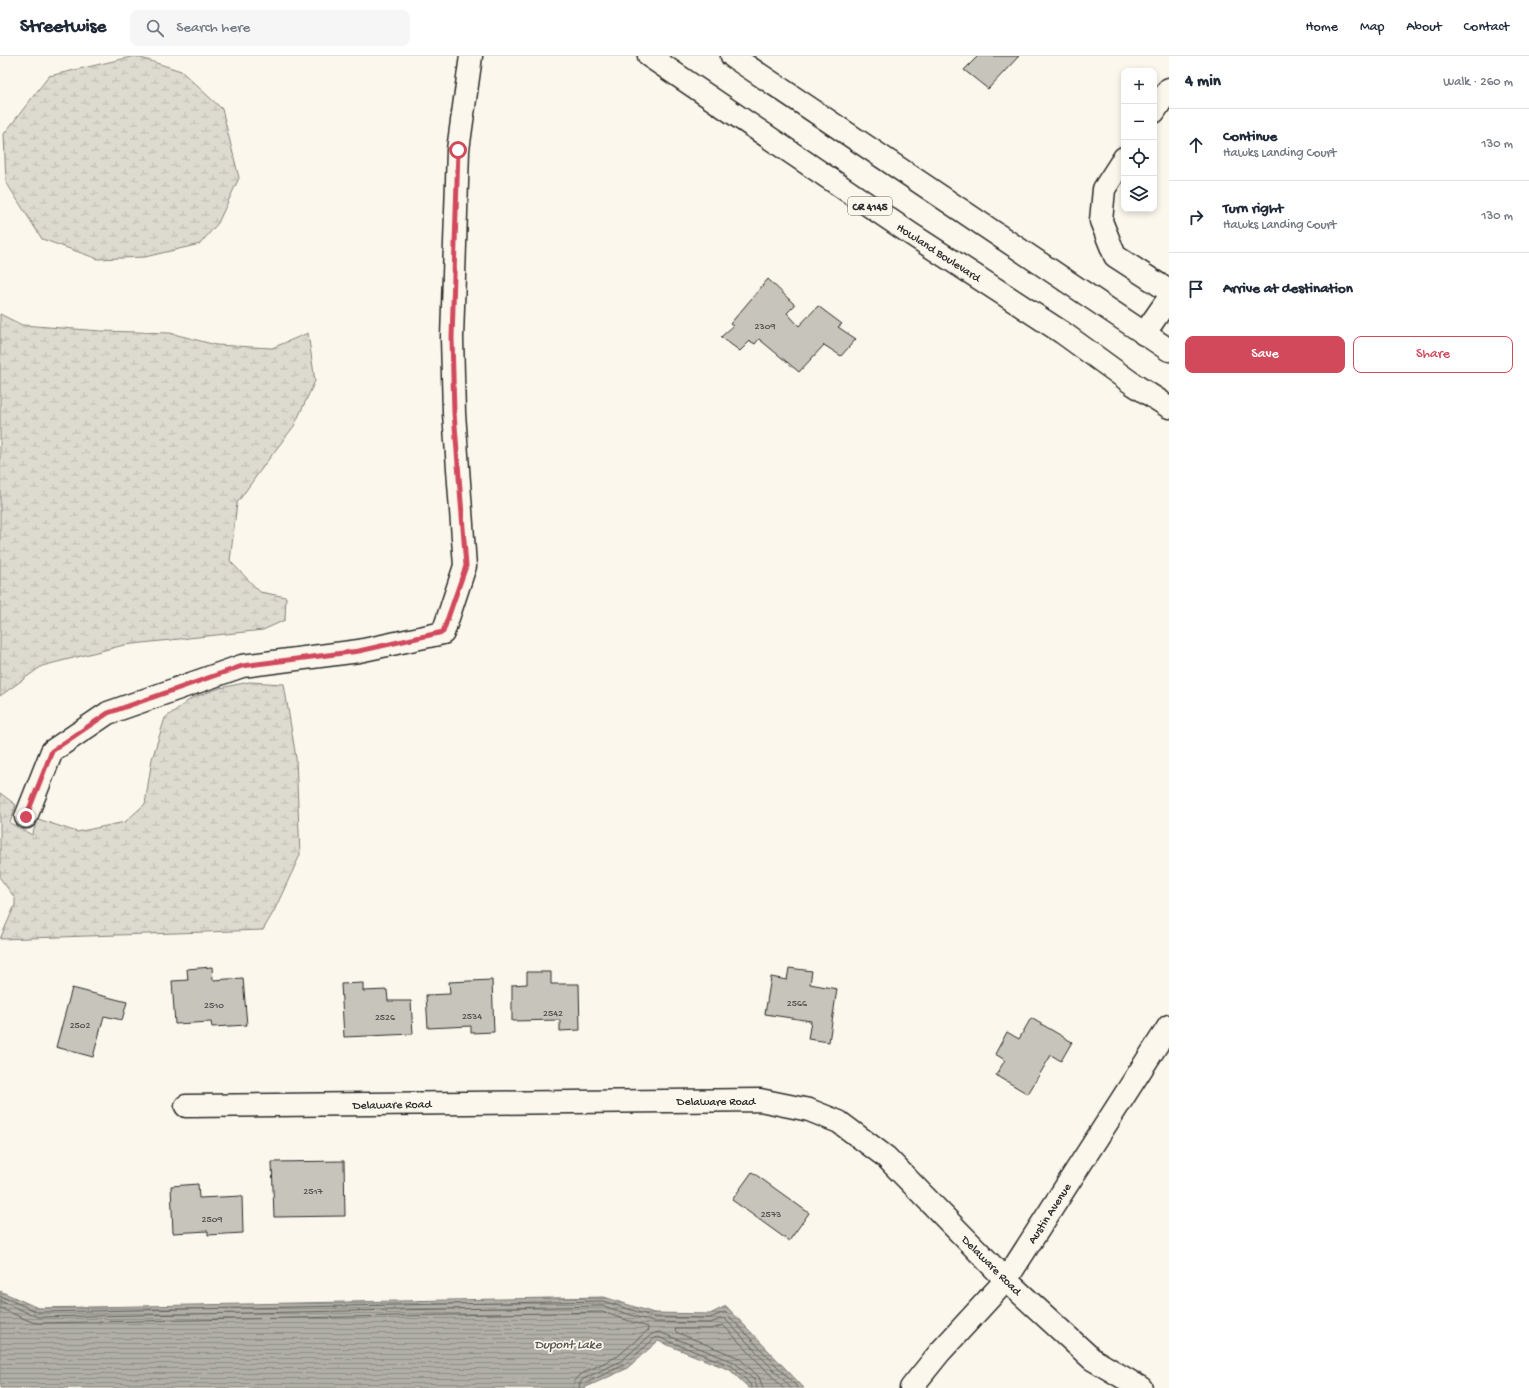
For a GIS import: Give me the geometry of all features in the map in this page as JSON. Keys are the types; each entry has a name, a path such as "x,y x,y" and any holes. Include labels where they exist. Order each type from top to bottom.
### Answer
{"street":[{"path":"26,817 52,751 108,713 242,666 359,651 443,632 466,566 454,413 452,338 458,150 472,56"},
{"name":"Howland Boulevard","path":"649,56 911,234 1062,333 1169,407"},
{"path":"732,56 1169,350"},
{"path":"1157,107 1169,89"},
{"path":"1121,163 1104,189 1101,221 1115,256 1169,291"},
{"path":"1144,334 1169,298"},
{"name":"Austin Avenue","path":"911,1388 940,1352 1006,1280 1169,1026"},
{"name":"Delaware Road","path":"186,1106 760,1100 809,1110 839,1122 886,1157 1006,1280 1092,1359 1141,1388"}],"green space":[{"path":"135,56 181,71 222,109 239,178 218,223 200,244 145,257 98,259 42,239 6,182 4,134 49,76"},
{"path":"0,314 22,325 101,331 170,333 216,345 272,348 308,333 315,381 294,426 237,503 230,561 260,592 286,597 285,620 263,630 124,645 42,666 0,696"},
{"path":"249,682 284,684 296,758 300,855 274,911 263,930 0,939 15,905 15,898 0,878 0,793 16,805 10,823 32,835 38,819 77,832 125,822 145,804 152,759 165,718 192,698 220,688"}],"water":[{"name":"Dupont Lake","path":"0,1291 38,1308 604,1297 654,1313 710,1314 726,1306 804,1388 749,1388 730,1370 658,1341 626,1369 584,1388 0,1388"}],"building":[{"path":"978,56 1019,56 988,89 964,70"},
{"path":"768,279 795,305 787,313 799,326 818,306 842,324 838,327 856,339 841,356 824,345 799,372 759,339 755,344 750,341 740,351 721,337 733,326 730,324"},
{"path":"212,967 213,980 243,978 247,1025 212,1027 211,1022 175,1024 172,981 188,980 187,969"},
{"path":"789,968 812,971 810,984 837,989 829,1042 808,1039 811,1021 765,1014 771,977 787,980"},
{"path":"527,972 551,972 551,984 579,984 580,1030 560,1031 560,1020 512,1021 512,985 527,984"},
{"path":"492,980 494,1032 471,1033 471,1026 428,1028 426,995 450,994 449,982"},
{"path":"363,983 363,991 387,990 388,1001 411,1001 413,1034 344,1037 341,984"},
{"path":"72,988 127,1002 122,1020 104,1016 93,1057 56,1047"},
{"path":"1031,1018 1072,1042 1061,1061 1051,1055 1028,1094 996,1075 1005,1060 995,1054 1007,1032 1019,1039"},
{"path":"344,1161 345,1216 274,1217 272,1162"},
{"path":"752,1172 809,1213 789,1241 732,1200"},
{"path":"198,1184 199,1198 242,1196 243,1233 208,1235 208,1231 173,1233 171,1186"}],"route":[{"path":"26,817 52,751 108,713 242,666 359,651 443,632 466,566 454,413 452,338 458,150"}]}
